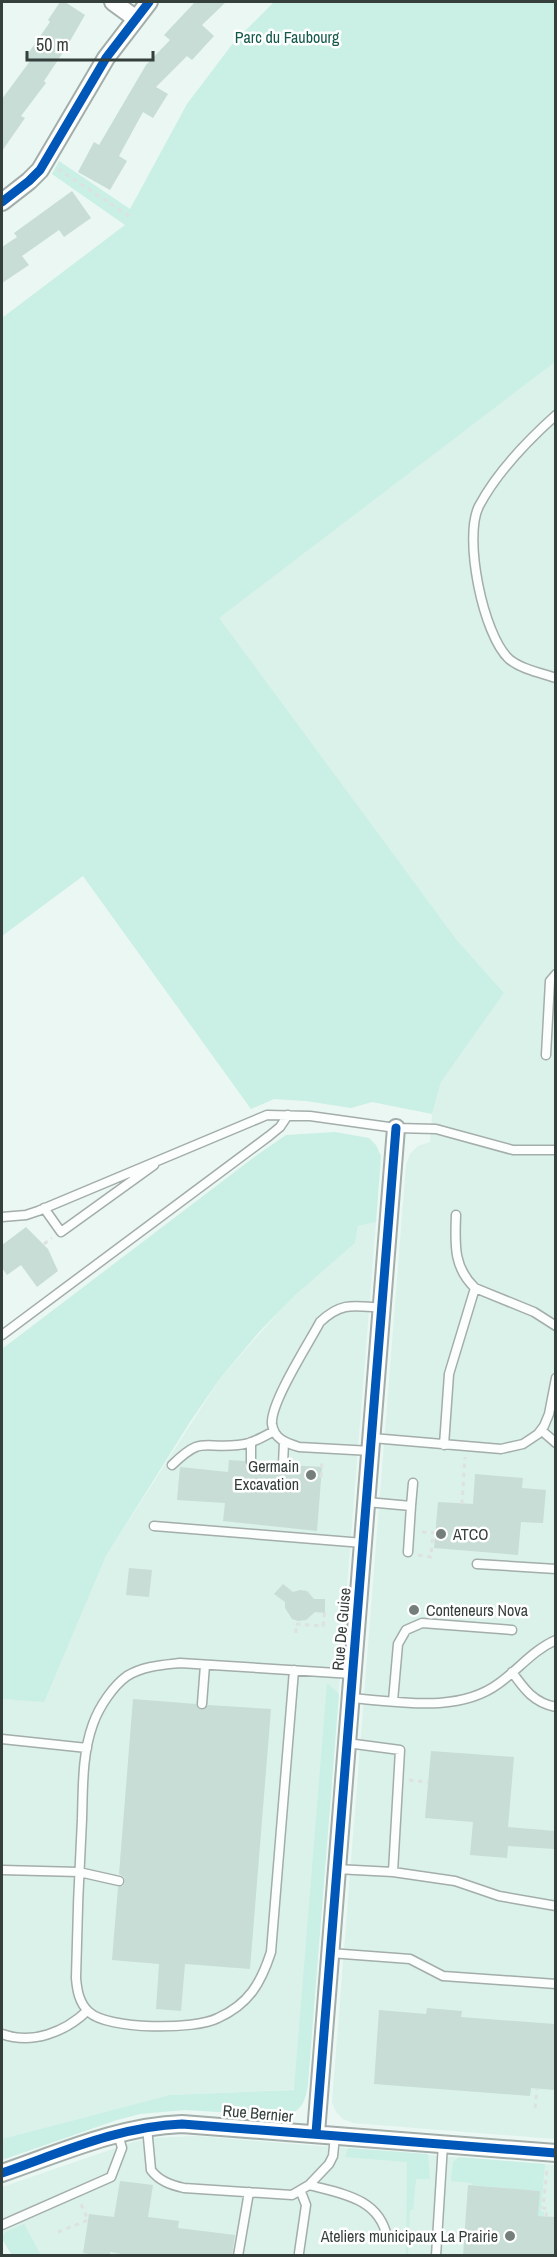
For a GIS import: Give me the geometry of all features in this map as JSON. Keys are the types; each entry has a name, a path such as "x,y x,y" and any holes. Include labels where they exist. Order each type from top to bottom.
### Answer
{"street":[{"path":"113,2 135,18"},
{"path":"2,202 40,170 96,74 148,2"},
{"name":"Rue De Guise","path":"316,2133 396,1128"},
{"name":"Rue Bernier","path":"2,2173 118,2134 147,2127 197,2123 443,2144 551,2159"}],"lane":[{"path":"555,415 504,468 477,508 473,546 484,613 497,642 512,661 555,678"},
{"path":"546,1055 550,981 555,974"},
{"path":"2,1335 269,1137 288,1115"},
{"path":"2,1217 26,1215 44,1208 259,1117 288,1115 396,1128 436,1129 513,1150 555,1150"},
{"path":"44,1208 61,1232 166,1156"},
{"path":"456,1215 457,1261 462,1273 475,1288 534,1312 555,1326"},
{"path":"444,1445 449,1374 475,1288"},
{"path":"383,1308 347,1305 332,1311 320,1322 275,1408 272,1424 274,1431 284,1442 299,1447 444,1445 511,1448 532,1439 541,1430 549,1414 555,1378"},
{"path":"541,1430 555,1443"},
{"path":"172,1465 188,1450 200,1445 238,1445 251,1442 274,1431"},
{"path":"251,1442 251,1462"},
{"path":"283,1464 284,1442"},
{"path":"408,1552 413,1483"},
{"path":"367,1502 411,1506"},
{"path":"245,1534 246,1524"},
{"path":"153,1526 363,1543"},
{"path":"282,1537 283,1527"},
{"path":"477,1564 555,1569"},
{"path":"393,1701 398,1644 406,1630 422,1623 512,1630"},
{"path":"350,1698 440,1702 469,1698 498,1685 539,1648 555,1640"},
{"path":"294,1670 270,1952 259,1984 236,2007 219,2018 196,2025 113,2023 95,2017 87,2011 81,2001 76,1978 79,1872 87,1748 93,1723 100,1709 127,1677 158,1665 180,1663 205,1665 294,1670 352,1674"},
{"path":"202,1704 205,1665"},
{"path":"512,1672 538,1702 555,1707"},
{"path":"2,1738 87,1748"},
{"path":"346,1743 400,1750 393,1872"},
{"path":"336,1869 393,1872 455,1881 499,1896 555,1906"},
{"path":"2,1870 79,1872 119,1881"},
{"path":"330,1953 410,1959 443,1976 555,1984"},
{"path":"2,2034 12,2038 44,2036 71,2024 87,2011"},
{"path":"147,2127 149,2165 155,2176 170,2184 184,2188 292,2195 301,2192 329,2164 333,2156 335,2135"},
{"path":"2,2224 111,2177 122,2148 118,2134"},
{"path":"436,2256 443,2144"},
{"path":"309,2185 366,2203 382,2222 387,2237"},
{"path":"238,2256 249,2192"},
{"path":"299,2253 306,2205 301,2192"}],"path":[{"path":"57,167 129,216"},
{"path":"462,1504 466,1447"},
{"path":"321,1477 322,1463"},
{"path":"427,1557 431,1557 432,1533"},
{"path":"296,1633 296,1624 323,1626 325,1609"},
{"path":"414,1780 428,1782"},
{"path":"535,2108 537,2089"},
{"path":"546,2217 547,2209 543,2208 551,2159"},
{"path":"58,2232 88,2220 76,2192"}],"shaded area":[{"path":"555,362 555,2139 353,2123 343,2119 336,2112 332,2102 406,1165 410,1154 418,1146 430,1142 432,1114 441,1082 504,993 456,939 218,618"},
{"path":"376,1222 307,2089 170,2095 2,2139 2,1699 44,1701 106,1556 221,1377 294,1295 355,1243 358,1226"},
{"path":"195,2136 555,2165 555,2255 12,2256 2,2238 2,2187 133,2142 152,2138"}],"green space":[{"name":"Parc du Faubourg","path":"274,2 555,2 555,362 219,618 456,939 504,993 441,1082 432,1114 372,1102 351,1108 274,1099 251,1109 83,876 2,936 2,318 125,225 52,174 59,161 130,209 187,104 234,42"},
{"path":"335,1132 369,1138 376,1145 381,1156 376,1222 358,1226 355,1243 295,1295 260,1331 221,1377 106,1556 44,1702 2,1699 2,1349 286,1135"},
{"path":"327,1683 339,1694 308,2083 300,2108 285,2116 185,2110 140,2114 2,2160 2,2139 170,2095 294,2090"},
{"path":"348,2148 428,2154 430,2179 416,2179 413,2210 410,2210 408,2255 406,2255 407,2162 345,2157"},
{"path":"459,2157 545,2164 541,2211 544,2212 544,2216 538,2216 539,2191 451,2181 453,2162"},
{"path":"24,2224 41,2255 12,2255 2,2239 5,2232"}],"building":[{"path":"60,2 65,2 85,15 44,81 46,83 21,116 25,118 2,151 2,99 30,61 25,58 50,22 48,20"},
{"path":"195,2 226,2 202,25 214,36 192,60 187,56 156,87 168,94 153,118 143,112 119,156 127,161 110,190 78,172 94,142 99,145 146,65 170,40 164,35"},
{"path":"72,191 91,218 64,237 59,230 22,256 29,265 2,283 2,247 17,237 14,233"},
{"path":"26,1227 48,1249 58,1271 37,1287 21,1265 7,1275 2,1268 2,1245"},
{"path":"229,1460 245,1461 246,1466 250,1468 255,1467 257,1462 277,1464 282,1470 289,1465 322,1467 317,1531 223,1521 225,1503 177,1500 180,1467 228,1472"},
{"path":"475,1474 523,1478 522,1488 546,1490 543,1523 521,1522 518,1555 434,1548 438,1502 473,1504"},
{"path":"129,1568 152,1570 149,1597 126,1595"},
{"path":"283,1584 293,1592 307,1591 314,1599 325,1599 325,1613 315,1612 306,1620 292,1619 285,1608 285,1602 274,1594"},
{"path":"133,1699 196,1704 201,1710 208,1705 271,1709 250,1969 185,1964 181,2011 156,2009 159,1964 112,1960 118,1887 123,1886 125,1882 124,1877 119,1874"},
{"path":"431,1751 514,1757 508,1827 555,1831 555,1849 508,1846 507,1858 470,1855 473,1822 425,1818"},
{"path":"427,2008 462,2011 461,2017 555,2024 555,2090 531,2088 530,2096 374,2084 379,2010 426,2014"},
{"path":"120,2181 153,2185 148,2217 179,2221 178,2228 235,2235 232,2256 132,2256 110,2252 110,2256 101,2256 83,2253 89,2214 114,2217"},
{"name":"Ateliers municipaux La Prairie","path":"468,2185 540,2191 538,2216 555,2217 555,2256 463,2256"}],"cycle path":[{"path":"2,202 40,170 106,58 149,2"},
{"path":"316,2133 396,1128"},
{"path":"2,2173 113,2135 182,2124 556,2153"}],"place":[{"name":"Germain Excavation","path":"311,1475"},
{"name":"ATCO","path":"441,1534"},
{"name":"Conteneurs Nova","path":"414,1610"},
{"name":"Ateliers municipaux La Prairie","path":"510,2236"}]}
